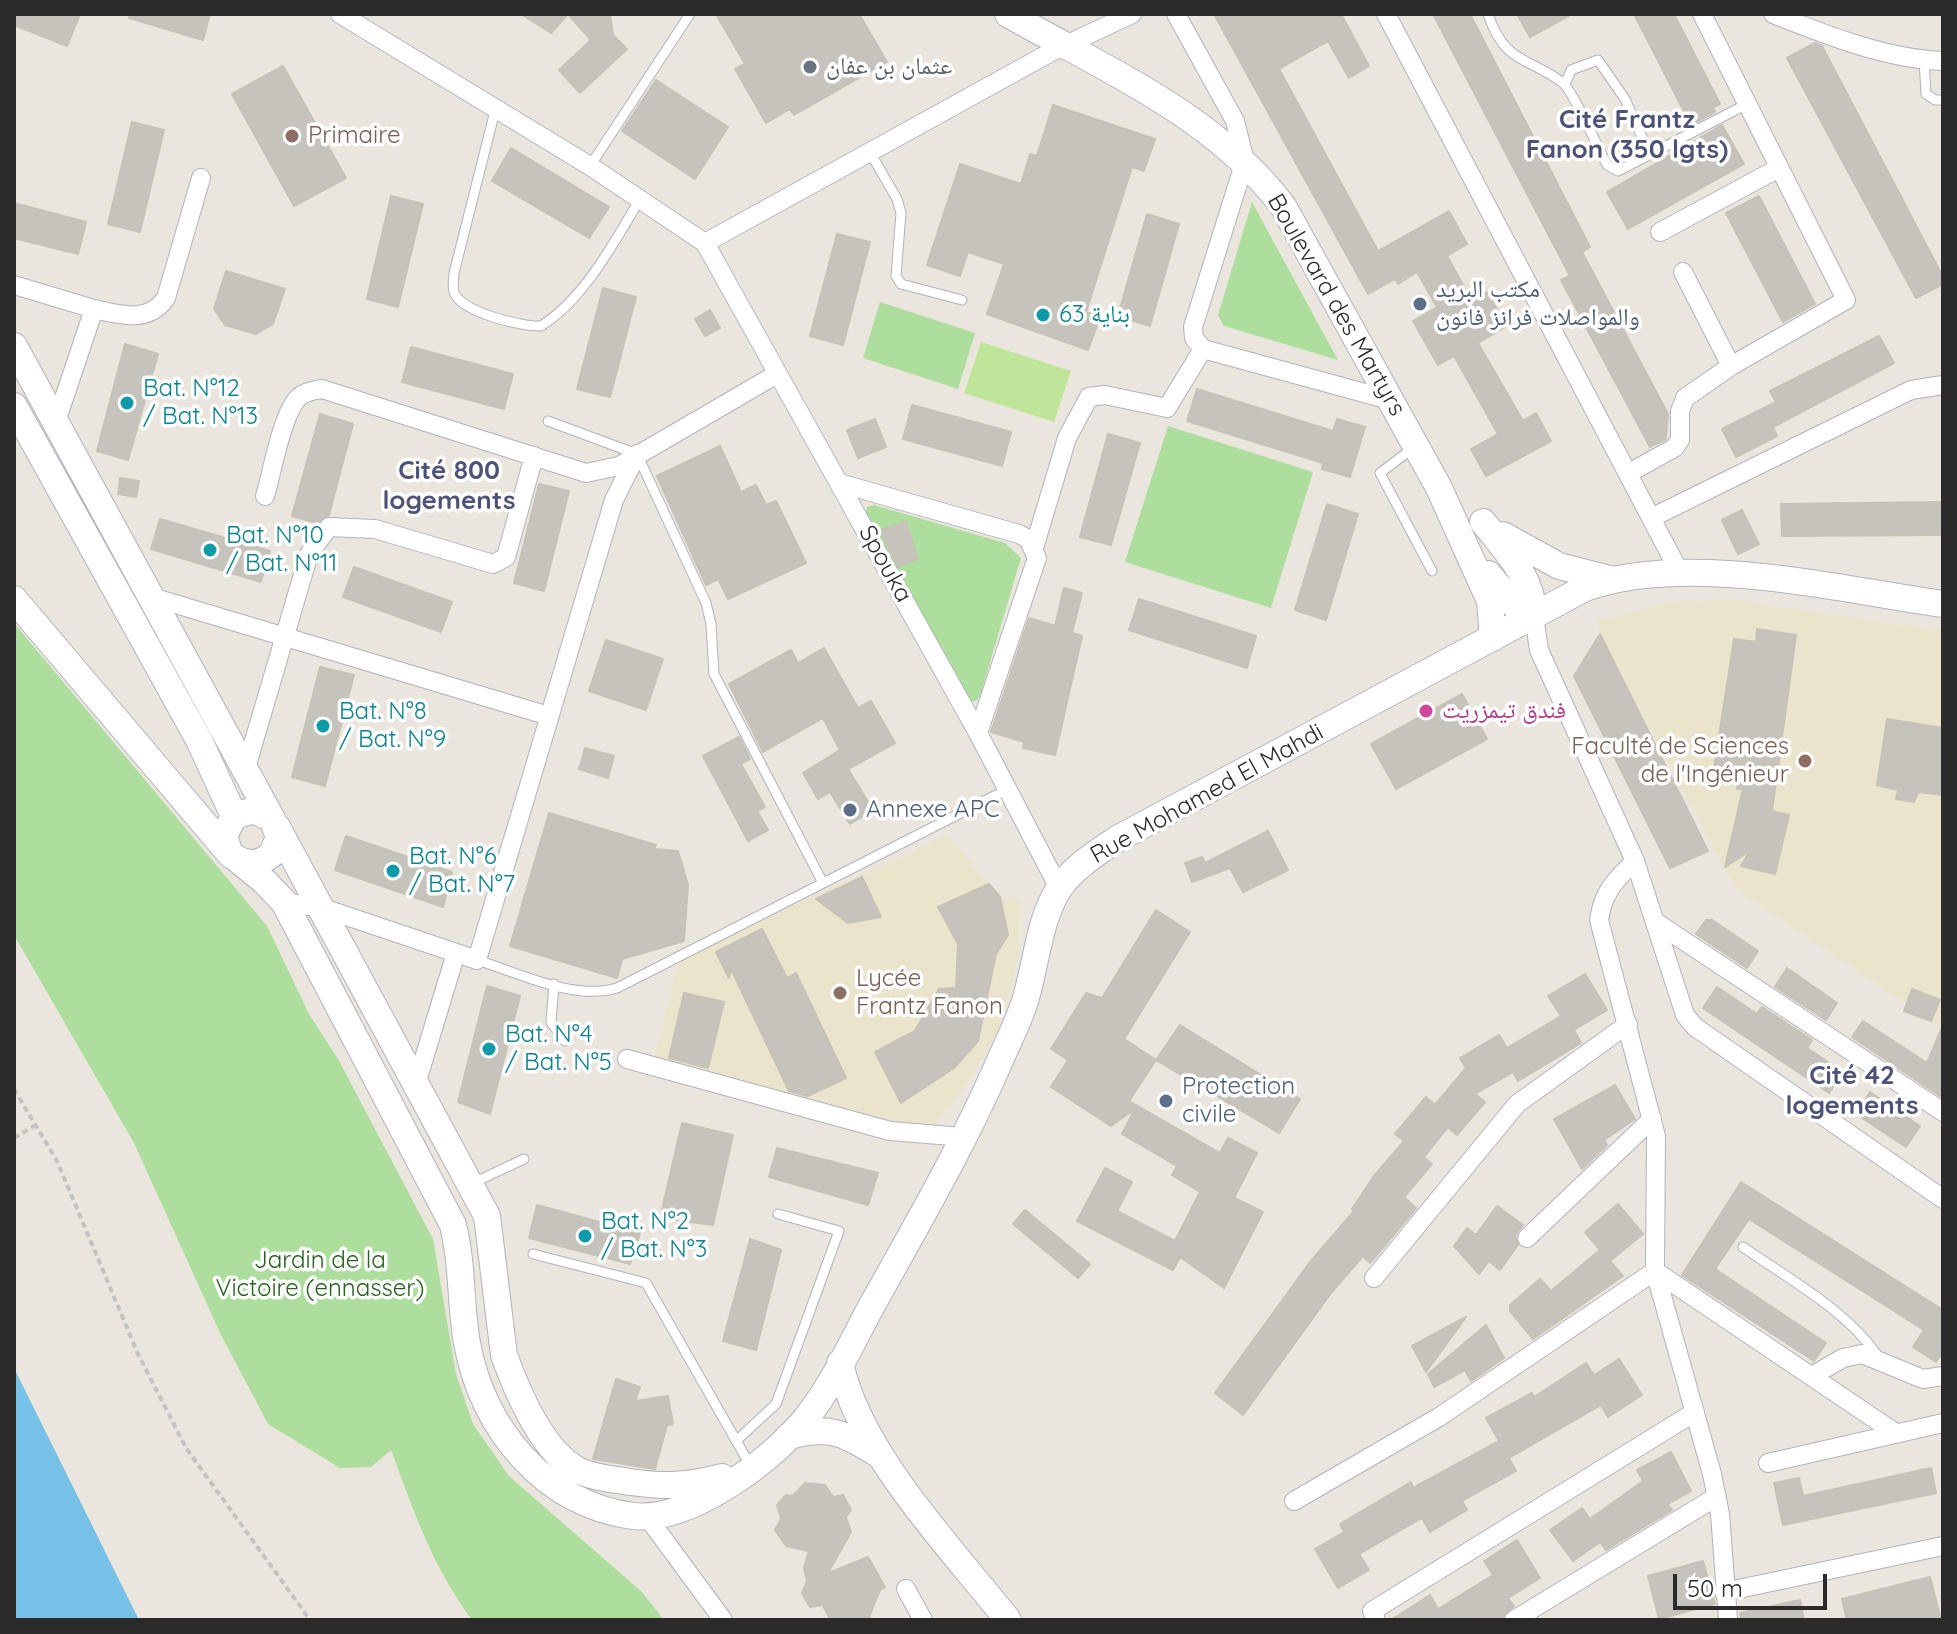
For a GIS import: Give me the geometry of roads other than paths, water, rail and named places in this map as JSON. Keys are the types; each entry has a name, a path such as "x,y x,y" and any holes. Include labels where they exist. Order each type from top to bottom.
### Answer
{"main road":[{"name":"Boulevard des Martyrs","path":"1008,14 1167,104 1218,137 1245,161 1283,206 1439,488 1464,542"},
{"path":"16,352 472,1184 492,1237 504,1355 545,1437 576,1469 594,1476 666,1487 688,1487 752,1468"},
{"path":"14,406 199,740 232,818"},
{"path":"1439,488 1483,522 1559,566 1610,579"},
{"path":"1464,542 1503,594 1518,609 1534,616 1533,593 1520,567 1483,522"},
{"path":"1464,542 1490,601 1493,638"},
{"name":"Rue Mohamed El Mahdi","path":"752,1468 789,1436 813,1409 964,1137 1024,1004 1059,888 1083,862 1117,839 1534,616 1610,579 1680,573 1758,577 1943,604"},
{"path":"14,599 234,857 284,902 453,1225 460,1254 467,1342 478,1383 520,1455 547,1484 578,1502 615,1513 648,1518 667,1516 690,1506 752,1468"},
{"path":"157,769 188,783 232,818"},
{"path":"254,810 275,823 279,837 272,854 256,864 234,857 224,836 232,818 254,810"},
{"path":"840,1363 852,1405 878,1454 1008,1620"},
{"path":"789,1436 826,1429 851,1437 878,1454"}],"street":[{"path":"340,14 590,166 705,243 1132,14"},
{"path":"1176,14 1235,121 1245,161 1193,327 1194,338 1203,349 1390,400"},
{"path":"1386,14 1680,573"},
{"path":"1629,473 1674,448 1680,440 1680,411 1685,398 1731,366 1846,300 1777,169 1702,14"},
{"path":"1773,14 1872,48 1934,61"},
{"path":"1660,232 1777,169"},
{"path":"14,285 128,317 159,308 166,298 201,178"},
{"name":"Spouka","path":"705,243 978,733 1059,888"},
{"path":"1683,272 1731,366"},
{"path":"56,422 94,309"},
{"path":"1034,548 1067,438 1089,397 1105,395 1167,408 1203,349"},
{"path":"265,496 298,397 322,389 586,473 601,472 637,454 777,374"},
{"path":"1653,517 1911,390 1943,385"},
{"path":"284,902 323,908 477,960 614,500 637,454"},
{"path":"246,768 309,554 329,527 375,529 493,564 506,557 534,456"},
{"path":"839,483 1019,534 1034,548 1037,558 978,733"},
{"path":"152,597 549,716"},
{"path":"1534,616 1539,650 1635,861 1657,923 1678,1002 1695,1027 1943,1199"},
{"path":"1635,861 1611,884 1602,899 1599,920 1656,1136 1655,1271 1716,1497 1728,1620"},
{"path":"1657,923 1943,1112"},
{"path":"417,1081 456,953"},
{"path":"1374,1278 1517,1104 1628,1024"},
{"path":"627,1059 890,1131 964,1137"},
{"path":"1527,1238 1652,1119"},
{"path":"1655,1271 1897,1434"},
{"path":"1294,1501 1439,1417 1655,1271"},
{"path":"1812,1376 1843,1358 1862,1354 1923,1379 1943,1376"},
{"path":"1376,1620 1372,1611 1695,1412"},
{"path":"1768,1463 1943,1423"},
{"path":"1514,1620 1716,1497"},
{"path":"648,1518 723,1620"},
{"path":"1724,1592 1943,1546"},
{"path":"906,1589 923,1620"}],"lane":[{"path":"590,166 690,14"},
{"path":"1488,14 1494,32 1512,54 1565,84 1612,169 1618,171 1745,105"},
{"path":"1565,84 1571,70 1598,60 1609,70 1625,99 1650,155"},
{"path":"1934,61 1926,94 1935,100 1943,100"},
{"path":"495,111 454,273 453,292 464,307 529,327 548,321 592,273 640,199"},
{"path":"871,154 897,199 901,213 896,276 901,284 962,300"},
{"path":"548,421 637,454 706,603 714,674 823,883"},
{"path":"1416,446 1380,473 1432,571"},
{"path":"477,960 554,984 601,993 617,988 1006,790"},
{"path":"554,984 551,1022 565,1041"},
{"path":"472,1184 524,1159"},
{"path":"736,1441 776,1404 839,1231 778,1214"},
{"path":"1743,1247 1845,1318 1863,1334 1880,1359"},
{"path":"533,1254 646,1283 752,1468"}],"water":[{"path":"14,1368 139,1620 14,1620"}],"place":[{"name":"عثمان بن عفان","path":"810,67"},
{"name":"Primaire","path":"292,136"},
{"name":"مكتب البريد والمواصلات فرانز فانون","path":"1420,304"},
{"name":"بناية 63","path":"1043,315"},
{"name":"Bat. N°12 / Bat. N°13","path":"127,403"},
{"name":"Bat. N°10 / Bat. N°11","path":"210,550"},
{"name":"فندق تيمزريت","path":"1426,711"},
{"name":"Bat. N°8 / Bat. N°9","path":"323,726"},
{"name":"Faculté de Sciences de l'Ingénieur","path":"1805,761"},
{"name":"Annexe APC","path":"850,810"},
{"name":"Bat. N°6 / Bat. N°7","path":"393,871"},
{"name":"Lycée Frantz Fanon","path":"840,993"},
{"name":"Bat. N°4 / Bat. N°5","path":"489,1049"},
{"name":"Protection civile","path":"1166,1101"},
{"name":"Bat. N°2 / Bat. N°3","path":"585,1236"}],"district":[{"name":"Cité Frantz Fanon (350 lgts)","path":"1627,135"},
{"name":"Cité 800 logements","path":"449,486"},
{"name":"Cité 42 logements","path":"1852,1091"}],"park label":[{"name":"Jardin de la Victoire (ennasser)","path":"320,1275"}]}
